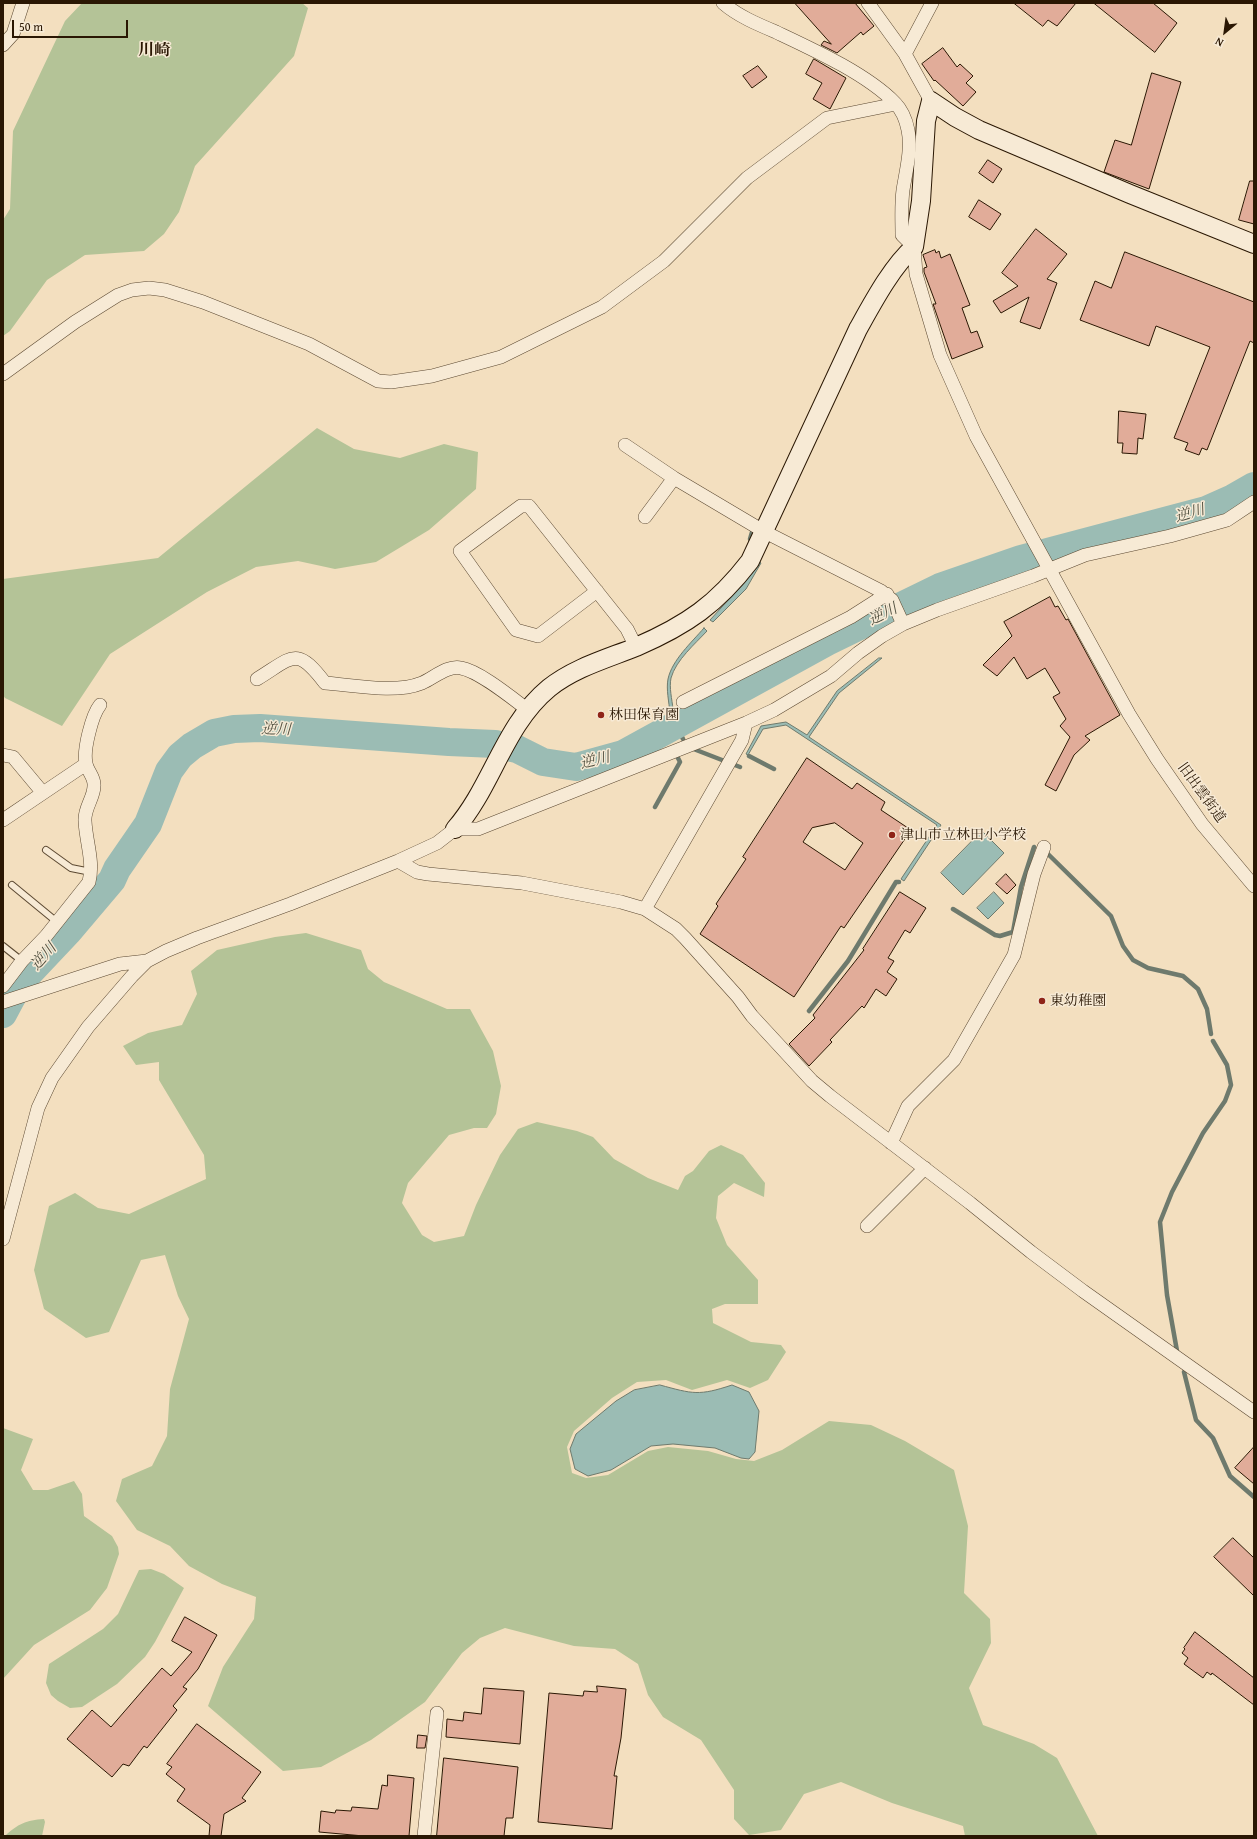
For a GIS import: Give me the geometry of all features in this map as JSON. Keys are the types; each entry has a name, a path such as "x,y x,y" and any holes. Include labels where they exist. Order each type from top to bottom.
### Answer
{"street":[{"path":"3,45 13,34 23,3"},
{"path":"723,3 742,16 811,49 861,77 881,90 896,104 903,115 908,130 909,144 903,192 902,235 914,247"},
{"path":"868,3 905,54 931,101 954,117 979,130 1130,194 1254,244"},
{"path":"905,54 932,3"},
{"path":"3,1239 38,1108 52,1078 88,1028 132,976 147,961 197,938 290,904 398,861 437,843 455,829 474,803 498,757 516,728 528,710 548,689 569,674 668,632 695,616 718,599 736,580 750,560 765,532 858,329 874,300 907,253 914,247 921,201 926,121 931,101"},
{"path":"3,374 75,322 118,294 132,290 149,288 165,290 203,302 310,344 378,381 391,382 432,376 501,357 602,307 664,261 747,178 826,118 896,104"},
{"name":"旧出雲街道","path":"914,247 916,274 940,355 976,436 1129,714 1157,759 1202,824 1254,886"},
{"path":"625,445 674,478 765,532 889,597 901,619"},
{"path":"645,517 674,478"},
{"path":"455,829 478,829 746,723 805,693 831,676 901,619 937,610 1048,566 1085,555 1170,536 1227,520 1254,502"},
{"path":"597,591 538,636 516,630 460,551 521,506 529,506 597,591 627,630 636,646"},
{"path":"683,702 851,618 889,597"},
{"path":"257,679 291,658 301,658 311,665 325,683 381,687 404,688 421,683 446,670 459,668 471,671 528,710"},
{"path":"3,986 22,961 46,936 89,882 91,872 85,821 86,811 94,787 94,778 86,764 86,748 96,710 100,705"},
{"path":"645,909 742,740 746,723"},
{"path":"3,755 13,757 43,793"},
{"path":"3,820 86,764"},
{"path":"891,1143 908,1106 954,1060 1014,955 1034,874 1044,846"},
{"path":"398,861 417,872 522,883 621,902 645,909 676,929 685,938 738,997 752,1016 812,1081 1077,1287 1254,1412"},
{"path":"3,1002 120,964 147,961"},
{"path":"867,1226 925,1168"},
{"path":"424,1836 437,1713"}],"lane":[{"path":"46,850 71,868 91,872"},
{"path":"12,885 57,922"},
{"path":"3,946 22,961"}],"green space":[{"path":"82,3 302,3 308,8 294,56 195,166 179,212 164,234 144,251 85,255 47,280 10,331 3,336 3,220 10,209 13,131 65,21"},
{"path":"317,428 354,449 400,458 444,444 478,452 476,489 429,530 376,562 335,569 298,561 256,567 207,592 110,654 62,726 5,698 3,695 3,579 158,558"},
{"path":"306,933 361,950 368,969 384,982 447,1009 470,1009 493,1051 501,1086 496,1114 487,1128 474,1128 449,1135 408,1183 402,1203 422,1235 434,1242 464,1236 476,1205 500,1155 518,1129 537,1122 577,1131 593,1137 614,1159 648,1178 678,1190 685,1176 693,1171 709,1151 721,1145 743,1155 765,1183 764,1197 734,1183 718,1196 716,1218 727,1245 758,1280 758,1304 725,1304 712,1309 713,1323 751,1342 781,1345 786,1352 768,1380 750,1388 727,1380 692,1390 666,1380 637,1382 612,1398 574,1431 567,1447 572,1473 586,1478 608,1475 648,1451 668,1447 708,1451 736,1459 754,1461 782,1450 829,1421 871,1425 905,1441 954,1470 968,1526 964,1593 990,1619 991,1643 969,1688 983,1725 1034,1744 1057,1758 1098,1836 965,1836 963,1826 892,1803 841,1782 804,1794 781,1830 749,1835 734,1819 734,1790 701,1740 663,1717 648,1695 638,1664 615,1649 574,1646 505,1628 480,1638 462,1653 425,1702 371,1740 321,1767 283,1771 208,1706 223,1667 254,1619 256,1597 222,1584 189,1566 170,1546 137,1530 116,1501 122,1479 152,1466 167,1436 170,1389 189,1319 178,1296 165,1255 141,1260 109,1332 86,1338 44,1309 34,1270 49,1206 75,1193 98,1208 129,1214 206,1179 204,1155 159,1080 159,1062 136,1065 123,1046 148,1033 182,1025 197,994 191,971 217,950 275,937"},
{"path":"3,1428 33,1439 21,1470 33,1490 48,1490 74,1481 82,1494 84,1516 112,1536 118,1547 119,1554 107,1588 90,1610 34,1645 3,1679"},
{"path":"151,1569 164,1574 184,1588 155,1642 145,1657 117,1684 82,1707 70,1708 58,1701 51,1695 46,1683 49,1664 103,1629 118,1614 139,1570"},
{"path":"44,1819 45,1822 42,1836 5,1836 14,1828 23,1823 32,1820"}],"water":[{"path":"758,561 761,563 746,589 713,622 710,620 743,584"},
{"path":"704,628 707,631 686,653 673,671 670,686 673,709 670,713 667,687 670,672 678,658"},
{"path":"879,658 882,658 839,693 809,737 941,825 904,881 901,879 937,825 786,725 763,729 748,755 746,754 761,726 786,722 807,735 837,691"},
{"path":"982,831 1004,853 963,895 941,873"},
{"path":"994,892 1004,903 988,919 977,908"},
{"path":"660,1385 689,1392 703,1392 732,1385 749,1392 759,1411 755,1452 749,1459 741,1458 715,1448 673,1444 651,1446 611,1470 588,1476 575,1469 570,1449 576,1434 616,1401 634,1390"}],"building":[{"path":"795,3 855,3 874,26 863,35 861,32 837,53 821,45 824,41 831,44"},
{"path":"1014,3 1076,3 1057,26 1048,20 1043,26"},
{"path":"1094,3 1153,3 1177,23 1155,52"},
{"path":"943,48 957,67 960,64 973,76 966,83 976,92 963,106 935,80 934,81 922,64"},
{"path":"814,59 846,78 830,109 813,99 822,83 806,74"},
{"path":"758,66 767,77 752,88 743,76"},
{"path":"1152,73 1181,82 1149,189 1104,172 1115,140 1131,145"},
{"path":"988,160 1002,169 993,183 979,173"},
{"path":"1250,181 1254,181 1254,224 1239,220"},
{"path":"979,200 1001,214 990,230 969,217"},
{"path":"1036,229 1067,254 1047,279 1057,283 1040,329 1020,322 1029,297 1001,313 993,301 1018,286 1002,273"},
{"path":"935,250 936,253 939,251 941,258 950,254 970,305 962,308 971,333 977,331 983,347 952,359 933,304 936,304 924,272 924,268 927,267 923,255"},
{"path":"1125,252 1254,302 1254,343 1250,341 1207,450 1202,448 1199,455 1185,450 1188,443 1174,438 1210,347 1156,326 1149,346 1080,320 1095,281 1111,288"},
{"path":"1119,411 1146,414 1143,439 1138,438 1137,454 1122,453 1123,443 1118,443"},
{"path":"1050,597 1055,607 1058,606 1066,620 1068,619 1120,715 1085,736 1090,740 1074,755 1056,791 1045,785 1070,737 1060,726 1066,719 1053,697 1060,693 1045,668 1027,679 1014,657 997,676 983,665 1012,636 1004,622"},
{"path":"807,758 852,789 857,783 885,802 881,810 911,830 844,928 841,926 794,997 700,934 718,906 716,904 746,859 743,857","holes":["835,823 863,843 845,870 803,842 812,828"]},
{"path":"1006,874 1016,885 1007,894 996,884"},
{"path":"900,892 926,908 910,933 905,930 888,958 894,961 887,972 897,979 886,996 876,989 864,1008 862,1006 830,1040 832,1042 809,1066 789,1044 815,1018 813,1015 864,950 863,949"},
{"path":"1254,1447 1254,1484 1235,1468"},
{"path":"1233,1538 1254,1558 1254,1596 1214,1557"},
{"path":"185,1617 217,1635 198,1669 183,1687 187,1689 173,1706 177,1710 147,1748 144,1746 129,1766 123,1764 112,1777 67,1739 92,1710 111,1727 162,1668 171,1676 192,1652 172,1641"},
{"path":"1195,1632 1254,1678 1254,1705 1212,1673 1211,1675 1207,1672 1203,1678 1184,1664 1188,1658 1182,1653"},
{"path":"597,1686 626,1689 621,1738 614,1776 617,1776 612,1829 538,1822 549,1693 583,1696 584,1691 597,1692"},
{"path":"484,1688 524,1691 520,1744 446,1737 447,1719 463,1721 464,1712 481,1714"},
{"path":"197,1724 261,1772 242,1798 246,1801 224,1814 221,1836 209,1836 210,1825 177,1801 185,1789 166,1774 172,1767 167,1764"},
{"path":"418,1735 427,1736 425,1748 417,1748"},
{"path":"444,1758 518,1767 513,1818 506,1818 504,1836 437,1836"},
{"path":"388,1775 414,1778 409,1836 364,1836 319,1832 321,1811 335,1813 336,1810 351,1811 352,1807 378,1809 382,1785 387,1786"}],"waterway":[{"name":"逆川","path":"3,1014 19,984 68,932 112,880 117,869 148,824 169,771 180,756 192,746 214,733 234,729 260,728 495,744 517,749 543,762 576,767 623,754 827,642 940,587 1021,559 1206,510 1233,498 1254,486"},
{"path":"752,532 750,539 752,544"},
{"path":"674,720 683,739"},
{"path":"691,748 740,767"},
{"path":"655,807 680,762 677,756"},
{"path":"749,756 774,769"},
{"path":"953,909 995,935 1000,936 1013,932 1021,887 1034,847"},
{"path":"1048,854 1111,916 1123,946 1133,960 1148,968 1183,976 1198,989 1207,1009 1211,1034"},
{"path":"809,1011 848,961 896,882 899,882"},
{"path":"1177,1351 1167,1295 1160,1222 1172,1192 1203,1133 1225,1101 1231,1085 1227,1065 1213,1041"},
{"path":"1184,1372 1196,1420 1213,1438 1230,1476 1254,1497"}],"place":[{"name":"林田保育園","path":"601,715"},
{"name":"津山市立林田小学校","path":"892,835"},
{"name":"東幼稚園","path":"1042,1001"}],"district":[{"name":"川崎","path":"154,51"}]}
